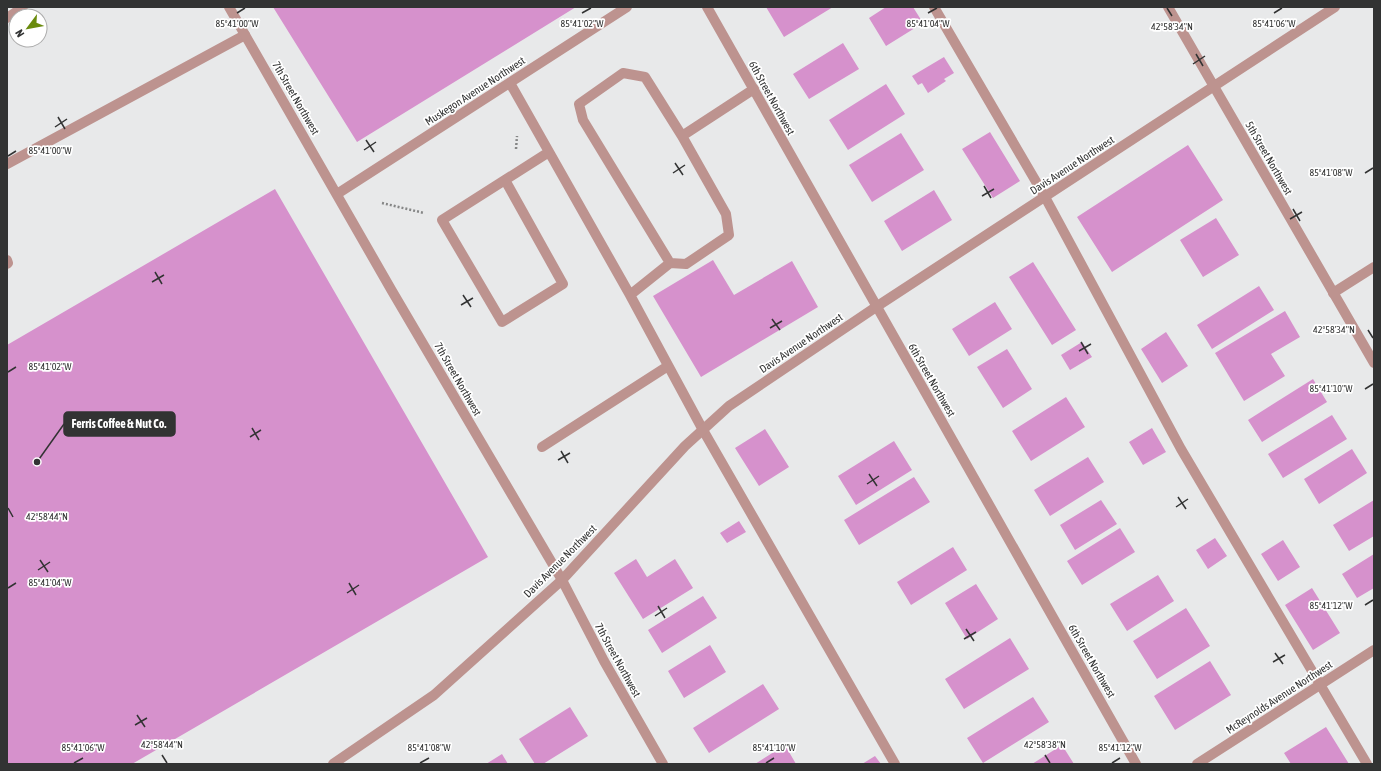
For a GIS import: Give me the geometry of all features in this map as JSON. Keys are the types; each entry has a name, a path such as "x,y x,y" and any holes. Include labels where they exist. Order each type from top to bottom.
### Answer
{"street":[{"path":"7,18 23,7"},
{"name":"7th Street Northwest","path":"229,7 336,194 562,580 604,661 663,764"},
{"name":"Muskegon Avenue Northwest","path":"336,194 627,7"},
{"name":"6th Street Northwest","path":"707,7 1136,764"},
{"path":"934,7 1045,197 1181,449 1367,764"},
{"name":"5th Street Northwest","path":"1168,7 1374,363"},
{"name":"Davis Avenue Northwest","path":"333,764 434,695 562,580 685,446 729,406 876,307 1335,7"},
{"path":"7,164 245,35"},
{"path":"630,295 670,263 686,264 729,234 726,214 682,136 645,77 623,73 579,104 583,120 670,263"},
{"path":"510,83 630,295 703,430 895,764"},
{"path":"682,136 754,89"},
{"path":"505,180 563,284 502,322 442,220 549,152"},
{"path":"7,260 7,264"},
{"path":"1333,293 1374,267"},
{"path":"542,447 668,366"},
{"name":"McReynolds Avenue Northwest","path":"1197,764 1374,650"}],"path":[{"path":"514,174 517,134"},
{"path":"382,204 423,213 442,220"}],"building":[{"path":"273,7 576,7 357,142"},
{"path":"766,7 833,7 784,37"},
{"path":"886,7 913,7 923,23 886,46 869,18"},
{"path":"843,43 859,69 809,99 793,74"},
{"path":"944,57 954,73 944,79 946,81 928,93 922,83 918,85 912,76"},
{"path":"886,84 905,114 848,150 829,120"},
{"path":"990,132 1020,181 993,198 962,149"},
{"path":"901,133 924,170 872,202 849,165"},
{"path":"1188,145 1223,200 1112,272 1077,217"},
{"path":"275,189 488,557 132,764 7,764 7,345"},
{"path":"934,190 952,220 902,251 884,221"},
{"path":"1216,218 1239,255 1203,277 1180,240"},
{"path":"713,260 734,295 792,261 818,307 701,377 653,296"},
{"path":"1033,262 1076,330 1052,345 1009,277"},
{"path":"1259,286 1274,310 1212,349 1197,325"},
{"path":"995,302 1012,329 969,356 952,329"},
{"path":"1285,311 1300,337 1271,354 1285,376 1244,401 1215,353"},
{"path":"1166,332 1188,366 1162,383 1141,349"},
{"path":"1082,342 1092,357 1070,370 1061,355"},
{"path":"1007,349 1032,389 1003,408 977,367"},
{"path":"1313,379 1327,402 1262,442 1248,420"},
{"path":"1066,397 1085,427 1031,461 1012,431"},
{"path":"1332,415 1347,439 1283,478 1268,454"},
{"path":"1152,428 1166,452 1143,465 1129,442"},
{"path":"765,429 789,467 759,486 735,448"},
{"path":"894,441 912,470 856,505 838,476"},
{"path":"1352,449 1367,473 1319,504 1304,479"},
{"path":"1088,457 1104,482 1050,516 1034,490"},
{"path":"914,477 930,502 859,545 844,520"},
{"path":"1101,500 1117,524 1075,550 1060,525"},
{"path":"1374,500 1374,536 1349,551 1333,525"},
{"path":"739,521 746,532 727,543 720,533"},
{"path":"1120,528 1135,552 1082,585 1067,561"},
{"path":"1215,538 1227,556 1208,569 1196,550"},
{"path":"1283,540 1300,567 1278,581 1261,554"},
{"path":"953,547 967,570 911,605 897,582"},
{"path":"1374,554 1374,588 1357,598 1342,574"},
{"path":"636,559 647,577 675,559 693,588 643,619 614,573"},
{"path":"1158,575 1174,601 1127,631 1110,604"},
{"path":"976,584 998,619 967,639 945,603"},
{"path":"1312,588 1340,633 1313,650 1285,605"},
{"path":"703,596 717,618 662,653 648,630"},
{"path":"1186,608 1210,646 1157,679 1133,641"},
{"path":"1010,638 1029,669 964,709 945,679"},
{"path":"710,645 726,672 684,698 668,671"},
{"path":"1210,661 1231,695 1175,730 1154,696"},
{"path":"763,684 779,709 709,753 693,728"},
{"path":"1033,697 1049,722 983,763 967,738"},
{"path":"570,707 588,736 543,764 535,764 519,739"},
{"path":"1326,727 1349,764 1291,764 1284,753"},
{"path":"785,745 796,764 755,764"},
{"path":"1062,745 1074,764 1032,764"},
{"path":"502,754 508,764 486,764"},
{"path":"875,756 881,764 862,764"}],"place":[{"name":"Ferris Coffee & Nut Co.","path":"37,462"}]}
